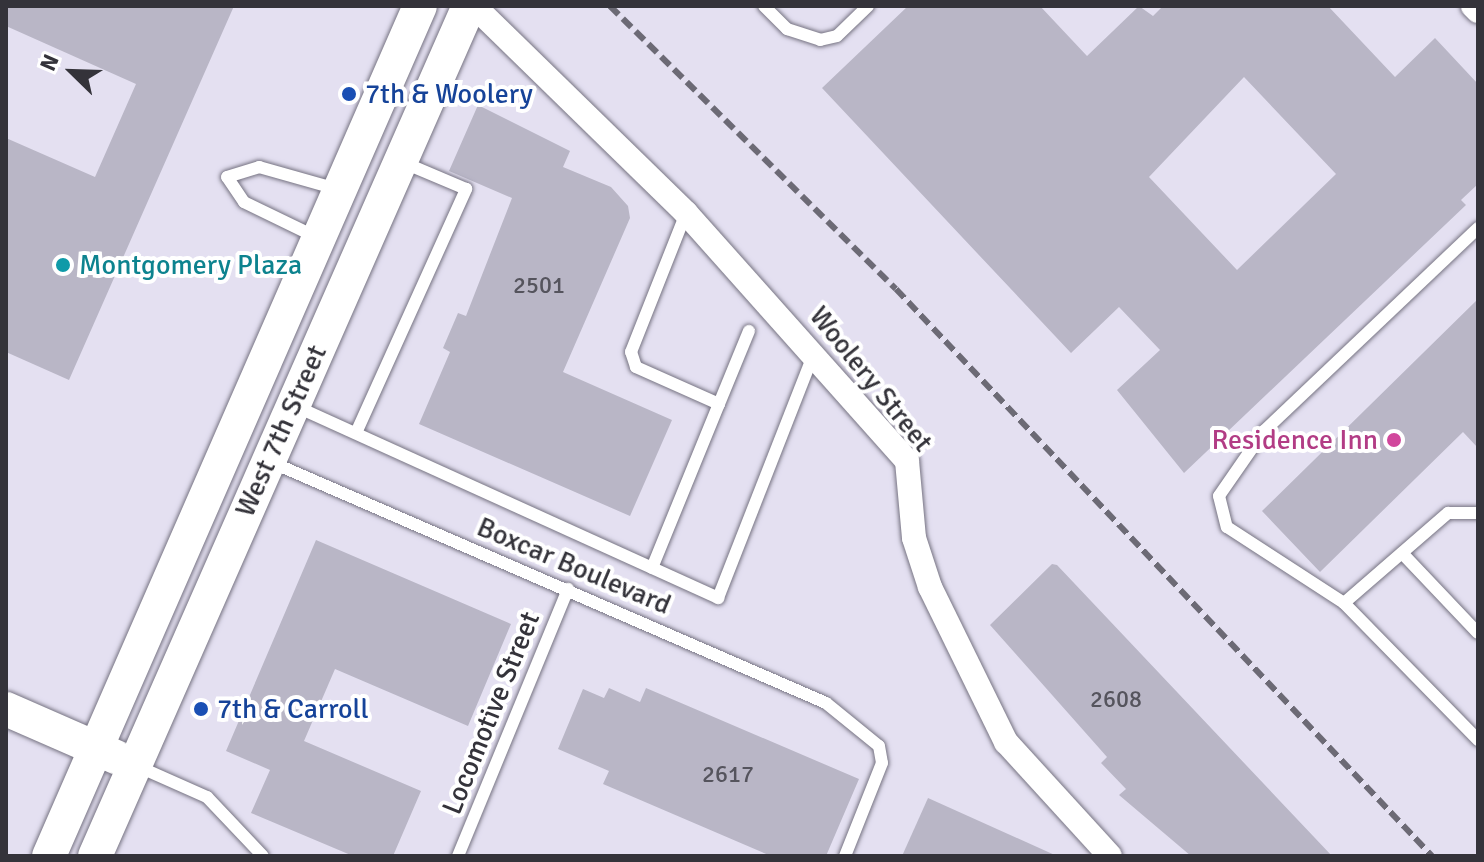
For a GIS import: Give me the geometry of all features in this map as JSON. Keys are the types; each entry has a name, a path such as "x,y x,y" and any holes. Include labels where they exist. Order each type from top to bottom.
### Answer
{"main road":[{"name":"West 7th Street","path":"49,856 420,6"},
{"name":"West 7th Street","path":"95,856 399,161 472,6"},
{"path":"6,709 134,765"}],"street":[{"name":"Woolery Street","path":"472,6 686,213 814,352 907,461 914,538 930,587 1006,742 1110,856"},
{"path":"1473,6 1478,11"}],"lane":[{"path":"764,6 787,29 820,40 837,36 868,6"},
{"path":"356,433 466,189 399,161"},
{"path":"320,239 244,202 227,177 259,167 340,190"},
{"path":"686,213 631,352 636,367 719,404"},
{"path":"1478,228 1264,431 1219,496 1227,527 1344,603 1478,740"},
{"path":"652,568 749,331"},
{"path":"293,405 718,598 814,352"},
{"name":"Boxcar Boulevard","path":"268,461 826,703 879,746 882,763 845,856"},
{"path":"1344,603 1448,513 1478,513"},
{"path":"1402,553 1478,633"},
{"name":"Locomotive Street","path":"458,856 568,589"},
{"path":"134,765 207,797 263,856"}],"building":[{"name":"Montgomery Plaza","path":"6,6 234,6 69,380 6,352 6,138 95,177 136,84 6,26"},
{"path":"908,6 1040,6 1087,56 1139,6 1153,16 1163,6 1328,6 1395,77 1435,38 1478,84 1478,184 1461,200 1466,205 1184,473 1117,390 1160,350 1119,307 1071,353 822,88","holes":["1244,77 1336,174 1237,270 1149,177"]},
{"path":"478,105 570,151 563,167 611,187 628,206 630,218 563,372 672,420 630,516 419,424 450,352 443,348 458,313 466,316 512,198 449,171"},
{"name":"Residence Inn","path":"1478,299 1478,448 1463,432 1320,572 1262,511"},
{"path":"316,540 511,624 468,726 335,669 304,741 421,791 393,856 353,856 251,813 270,770 226,751"},
{"path":"1052,564 1057,565 1332,856 1191,856 1119,795 1126,789 1101,763 1107,757 990,625"},
{"path":"609,688 640,702 646,688 859,779 826,856 771,856 603,784 609,771 558,749 583,689 604,698"},
{"path":"928,798 1057,856 902,856"}],"railway":[{"path":"610,6 896,289 1432,856"}],"place":[{"name":"7th & Woolery","path":"349,94"},
{"name":"Montgomery Plaza","path":"63,265"},
{"name":"Residence Inn","path":"1394,440"},
{"name":"7th & Carroll","path":"201,709"}]}
